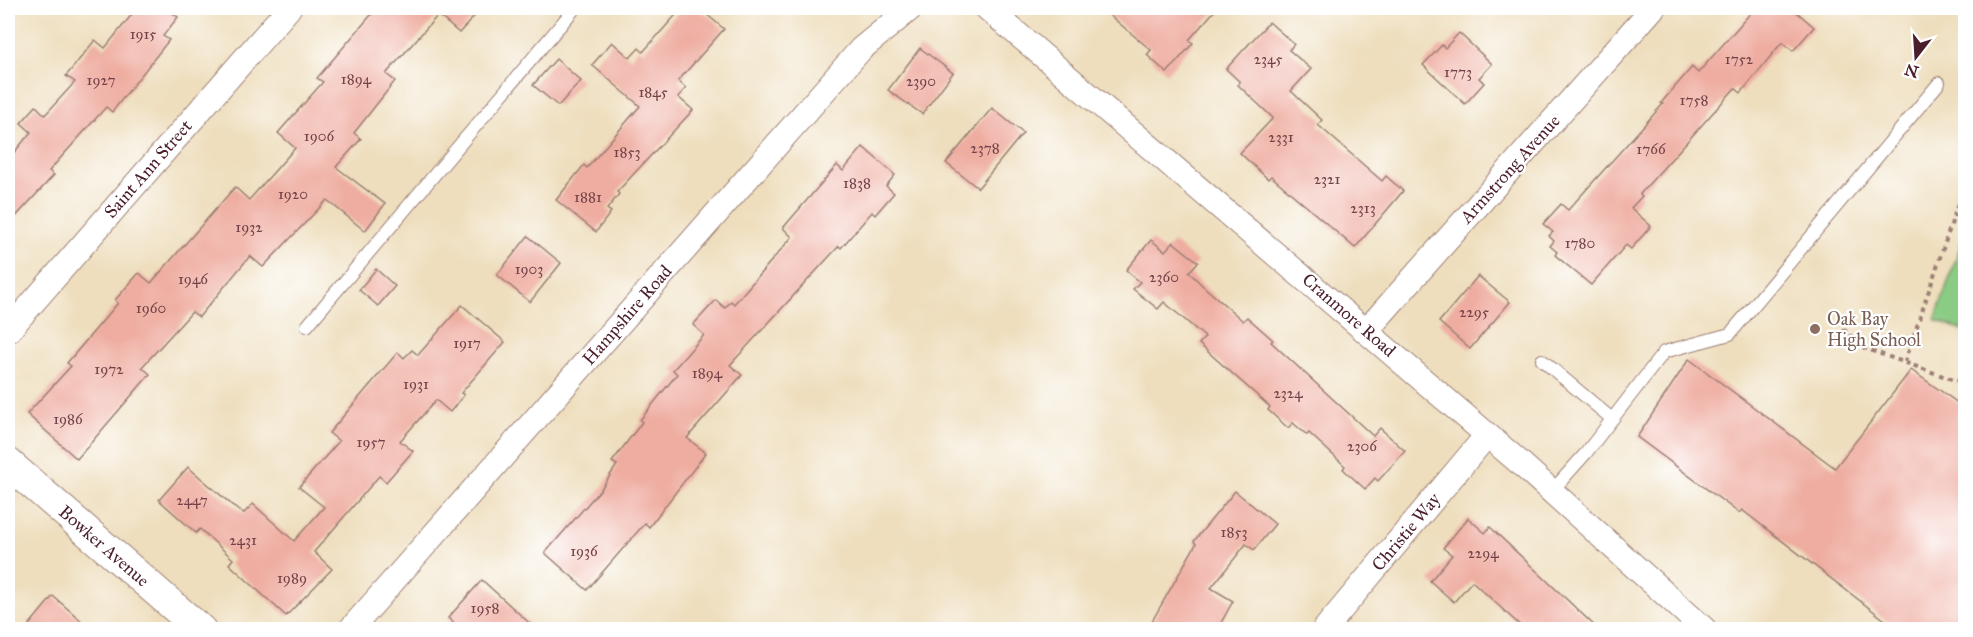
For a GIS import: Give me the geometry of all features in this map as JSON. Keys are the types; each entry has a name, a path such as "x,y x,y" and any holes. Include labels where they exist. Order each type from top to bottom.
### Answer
{"street":[{"name":"Saint Ann Street","path":"8,332 289,8"},
{"name":"Hampshire Road","path":"350,630 861,49 911,8"},
{"name":"Cranmore Road","path":"987,8 1367,330 1552,491 1705,630"},
{"name":"Armstrong Avenue","path":"1367,330 1653,8"},
{"name":"Christie Way","path":"1324,630 1487,435"},
{"name":"Bowker Avenue","path":"8,463 201,630"}],"lane":[{"path":"308,326 575,8"},
{"path":"1552,491 1664,352 1730,334 1939,83"},
{"path":"1542,360 1612,419"}],"path":[{"path":"1905,362 1965,180"},
{"path":"1843,329 1864,348 1965,384"}],"green space":[{"path":"1965,232 1965,331 1935,320"}],"building":[{"path":"137,8 165,8 178,17 163,36 169,40 112,112 106,107 49,171 54,175 8,225 8,160 31,132 21,123 36,106 45,115 75,82 66,76 95,40 105,48"},
{"path":"377,8 482,8 459,33 438,15 386,74 395,81 354,133 361,139 336,167 385,204 365,231 327,200 263,267 250,256 199,317 192,312 142,367 150,374 77,459 27,414 71,366 67,363 118,303 115,300 139,273 151,283 235,187 249,200 295,148 278,133 323,82 317,78"},
{"path":"682,8 699,8 724,29 678,81 686,88 678,97 693,110 617,192 619,194 607,209 611,212 596,232 556,200 584,165 587,168 640,106 592,65 612,42 630,58 639,48 643,52"},
{"path":"1101,8 1217,8 1189,40 1193,43 1167,73 1147,55 1151,50"},
{"path":"1755,8 1792,8 1814,27 1793,51 1782,42 1741,93 1735,88 1640,194 1642,196 1631,208 1651,226 1631,249 1626,245 1591,285 1555,255 1557,252 1550,246 1554,241 1549,236 1553,232 1543,224 1561,204 1568,210 1663,104 1661,103 1692,67 1698,73"},
{"path":"1269,22 1294,44 1289,50 1311,69 1291,91 1322,120 1318,125 1382,181 1386,176 1403,191 1355,248 1271,176 1268,179 1240,153 1273,118 1238,85 1240,82 1226,69"},
{"path":"1459,33 1492,64 1479,78 1484,83 1465,104 1423,65 1442,45 1445,48"},
{"path":"920,48 953,73 922,114 888,90"},
{"path":"556,59 581,81 558,106 533,85"},
{"path":"992,108 1023,133 978,188 946,163"},
{"path":"863,147 895,175 886,186 894,193 875,215 872,212 841,248 839,246 730,365 742,375 687,438 706,453 649,527 645,523 587,590 545,553 601,489 617,465 612,462 642,422 640,420 677,374 673,370 704,335 693,325 716,300 725,308 731,301 734,304 792,237 783,228 837,165 843,171"},
{"path":"528,236 561,263 530,302 497,275"},
{"path":"1151,240 1165,251 1173,242 1198,262 1189,272 1202,285 1243,321 1247,317 1373,436 1380,428 1405,451 1378,481 1375,478 1365,489 1343,469 1345,466 1309,433 1307,435 1293,423 1288,428 1268,410 1270,407 1199,344 1205,337 1164,302 1158,309 1133,289 1140,282 1126,270"},
{"path":"376,269 395,286 378,306 359,290"},
{"path":"1478,276 1510,302 1470,349 1439,322"},
{"path":"462,305 505,342 461,393 464,395 450,412 436,400 400,441 413,451 386,482 379,476 314,552 332,569 286,616 229,564 233,559 200,529 196,533 159,500 188,467 238,510 244,513 253,504 294,541 324,507 299,487 339,441 329,433 398,352 404,358 412,350 418,355"},
{"path":"1689,359 1835,468 1911,370 1965,408 1965,630 1898,630 1742,510 1739,513 1637,437"},
{"path":"1235,491 1275,524 1254,550 1246,544 1211,588 1233,601 1217,630 1147,630 1196,544 1194,541"},
{"path":"1468,518 1485,533 1490,527 1599,630 1525,630 1472,581 1454,602 1430,581 1452,555 1443,548"},
{"path":"482,580 537,630 461,630 448,618"},
{"path":"53,596 92,630 25,630"}],"place":[{"name":"Oak Bay High School","path":"1815,329"}]}
